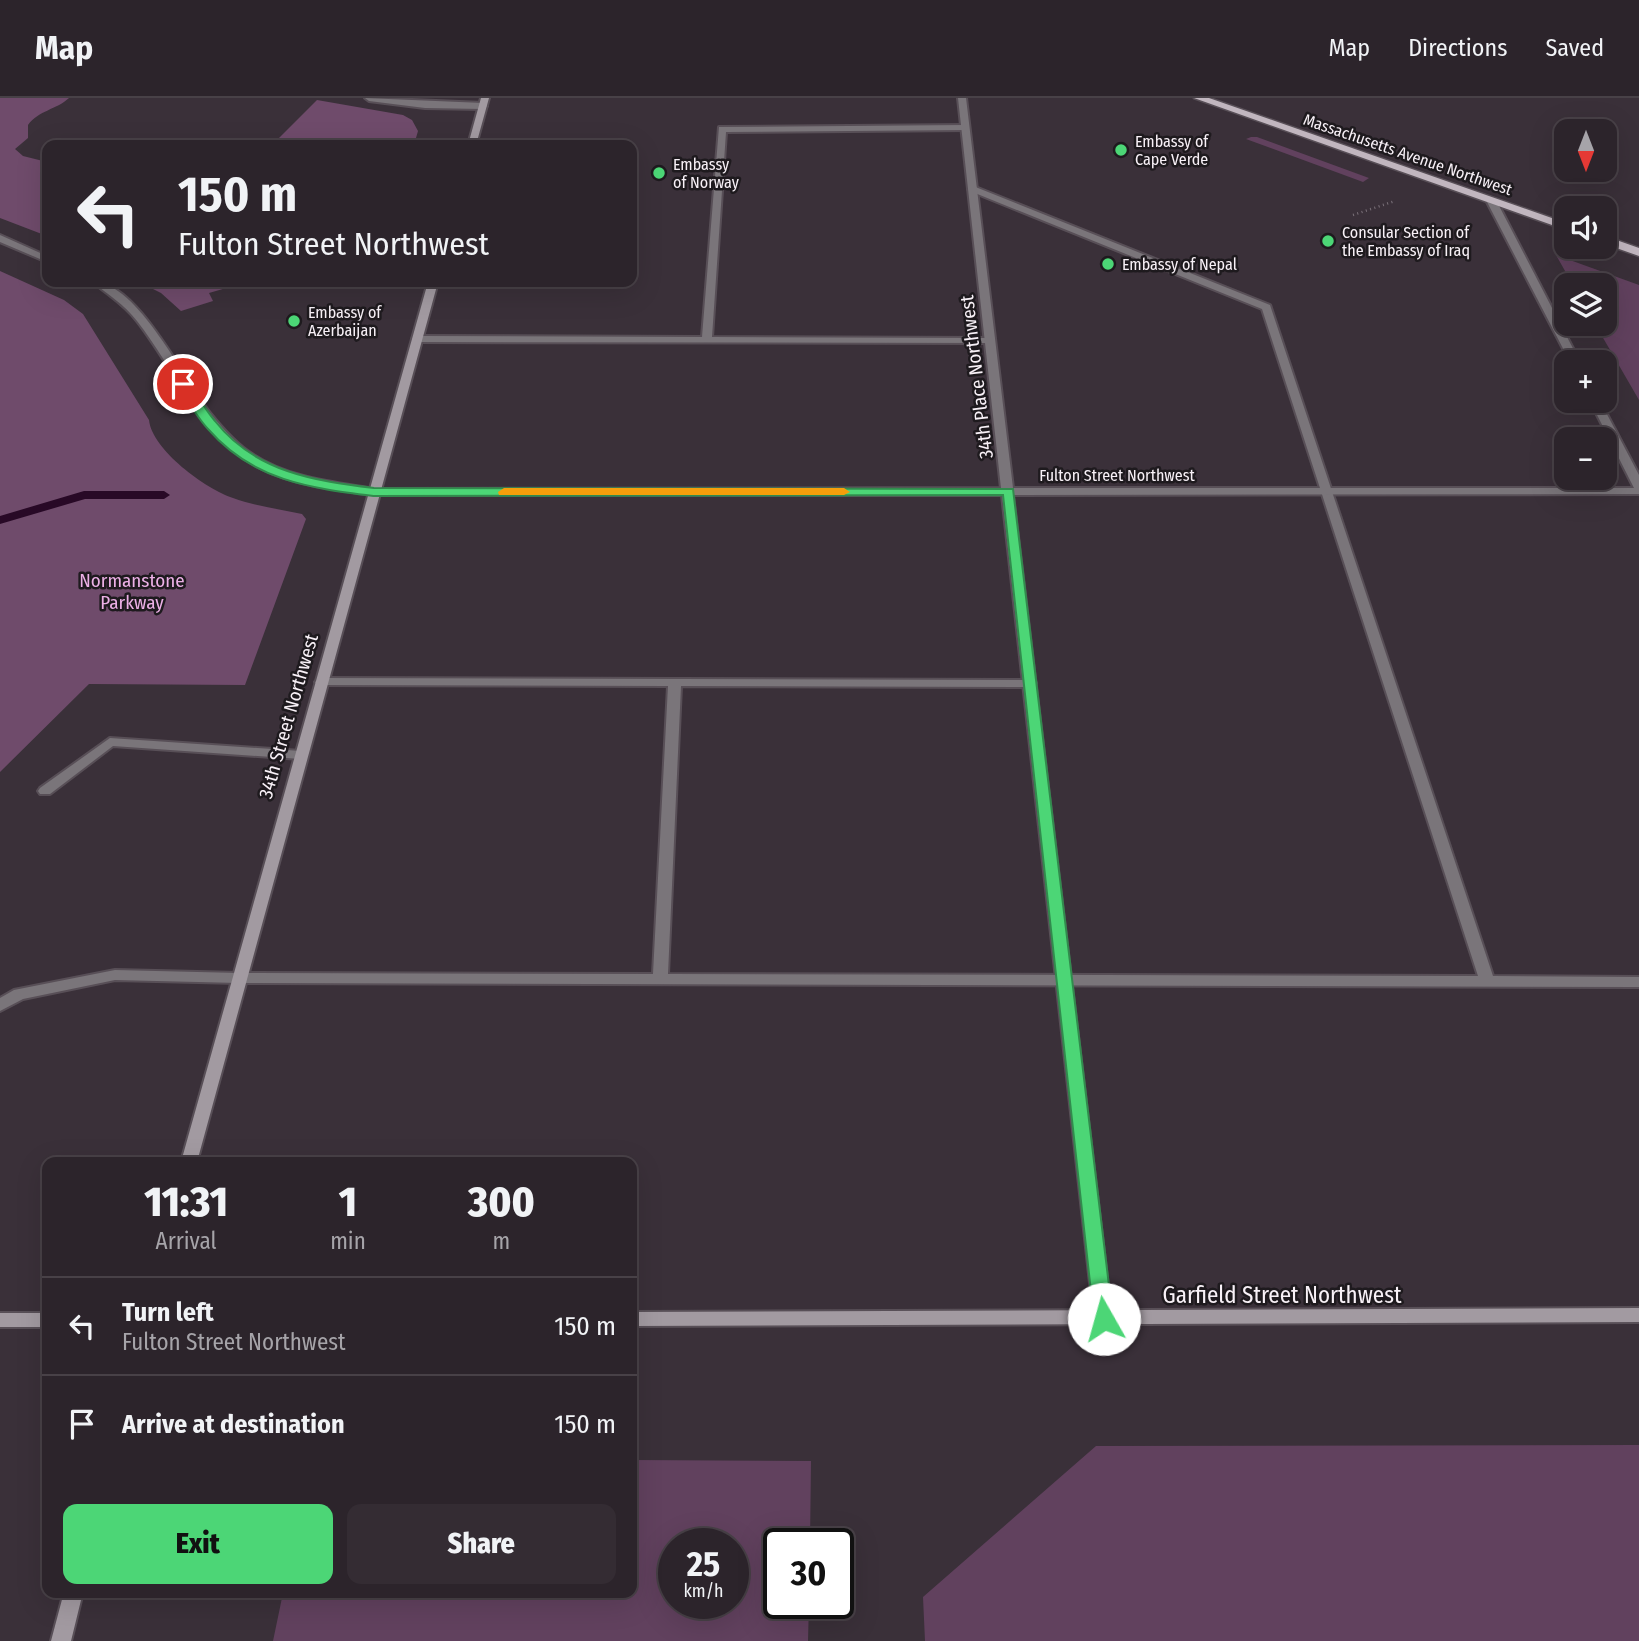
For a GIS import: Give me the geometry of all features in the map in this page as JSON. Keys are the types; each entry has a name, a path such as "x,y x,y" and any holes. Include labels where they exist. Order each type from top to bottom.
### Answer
{"main road":[{"name":"Massachusetts Avenue Northwest","path":"1199,98 1554,223"},
{"path":"473,140 484,102"},
{"path":"1617,244 1639,252"},
{"name":"34th Street Northwest","path":"190,1157 432,287"},
{"name":"Garfield Street Northwest","path":"637,1319 1639,1315"},
{"path":"0,1320 42,1320"},
{"path":"61,1641 72,1598"}],"street":[{"path":"369,98 425,104 484,102"},
{"name":"34th Place Northwest","path":"962,98 1104,1319"},
{"path":"707,340 722,130 965,128"},
{"path":"973,189 1266,307 1324,491 1487,981"},
{"path":"1491,201 1569,350"},
{"path":"0,238 42,257"},
{"name":"Fulton Street Northwest","path":"106,287 136,310 207,419 246,457 266,469 302,482 374,492 1639,488"},
{"path":"417,339 990,341"},
{"path":"1601,413 1639,488"},
{"path":"321,682 1030,683"},
{"path":"660,978 675,682"},
{"path":"44,791 110,742 301,755"},
{"path":"0,1005 19,994 115,975 239,978 1639,982"}],"path":[{"path":"1353,215 1402,198"}],"shaded area":[{"path":"1251,137 1369,178 1363,182 1246,139"},
{"path":"1558,259 1567,259 1606,273 1566,273"},
{"path":"1617,277 1639,285 1639,400 1617,362 1617,350 1610,350 1602,336 1617,336"},
{"path":"1639,1445 1639,1641 925,1641 923,1597 1096,1446"},
{"path":"637,1460 811,1461 810,1528 763,1528 763,1619 809,1619 808,1641 273,1641 282,1598 637,1598"}],"green space":[{"path":"0,98 69,98 32,120 28,125 28,138 15,149 23,156 42,161 42,234 0,218"},
{"path":"317,100 403,115 412,120 418,131 415,140 277,140"},
{"name":"Normanstone Parkway","path":"0,271 64,300 83,314 149,420 152,432 182,467 209,486 233,498 302,514 306,519 245,685 89,684 0,772"},
{"path":"149,287 230,287 209,293 213,301 181,311 161,293"}],"waterway":[{"path":"0,520 84,495 164,495"}],"slow traffic":[{"path":"504,492 844,492"}],"place":[{"name":"Embassy of Cape Verde","path":"1121,150"},
{"name":"Embassy of Norway","path":"659,173"},
{"name":"Consular Section of the Embassy of Iraq","path":"1328,241"},
{"name":"Embassy of Nepal","path":"1108,264"},
{"name":"Embassy of Azerbaijan","path":"294,321"}],"route":[{"path":"183,384 212,426 255,464 302,482 374,492 1009,491 1104,1319"}]}
